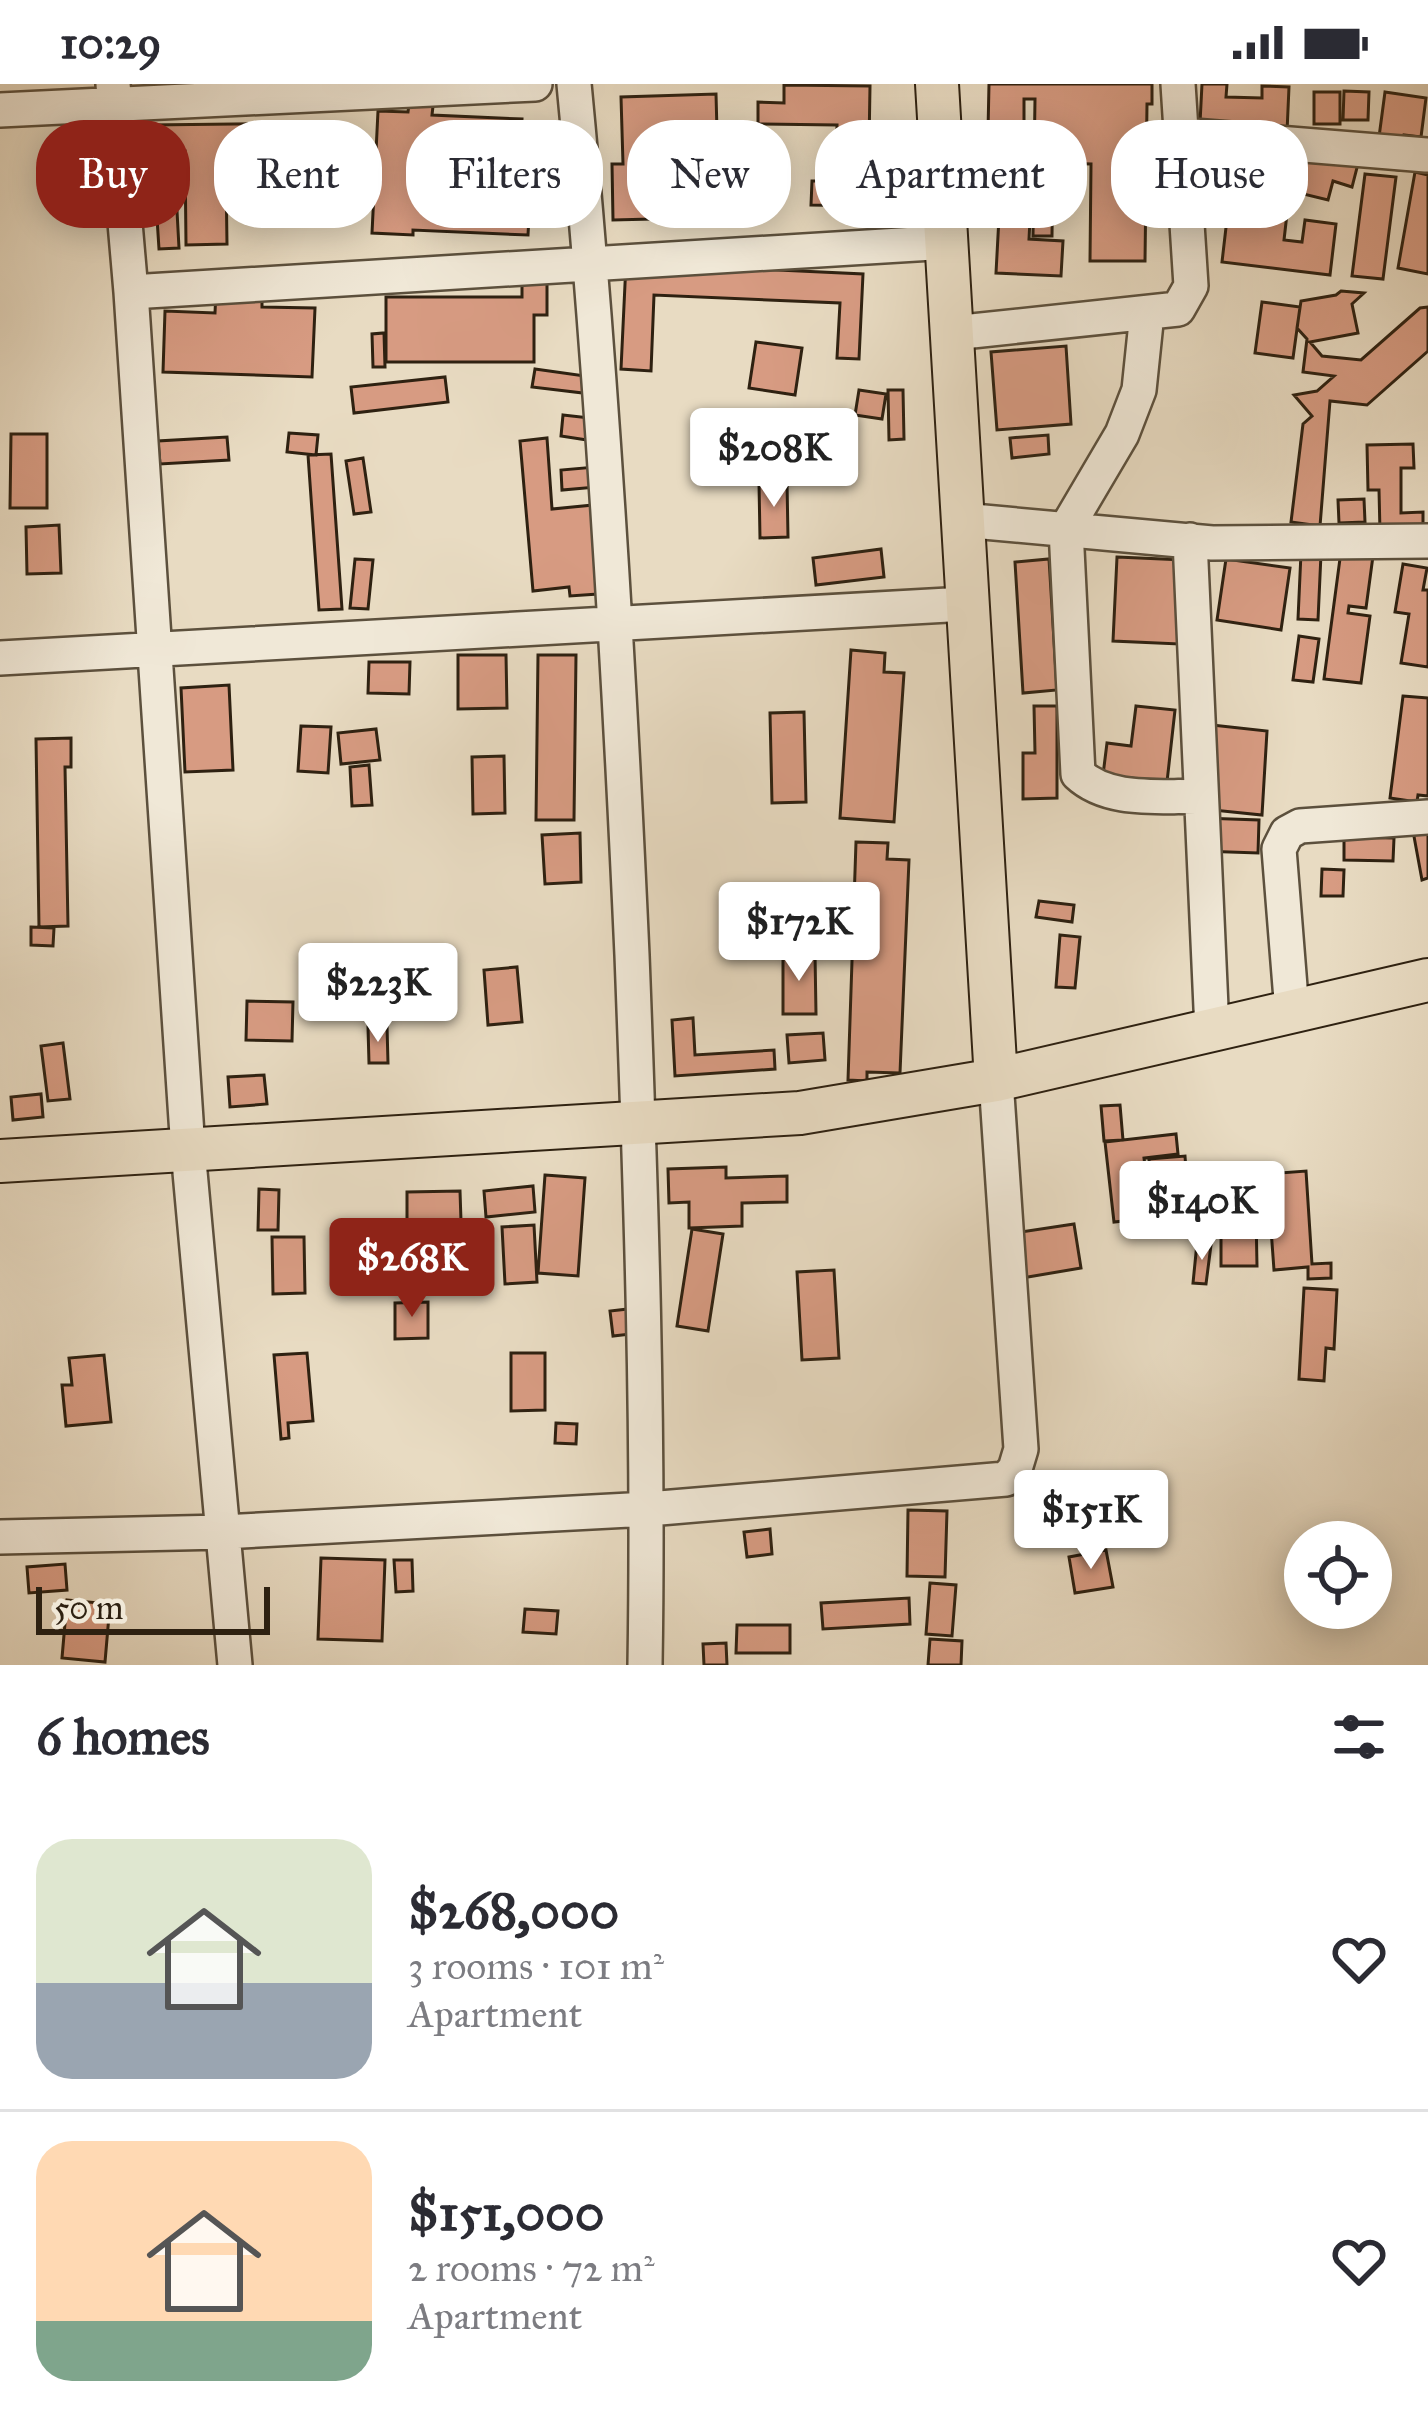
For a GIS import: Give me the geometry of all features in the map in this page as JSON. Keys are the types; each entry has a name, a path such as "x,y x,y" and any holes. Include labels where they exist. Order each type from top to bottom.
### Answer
{"main road":[{"path":"937,84 996,1080"},
{"path":"0,1161 800,1113 996,1080 1428,980"}],"street":[{"path":"0,110 113,94 535,84"},
{"path":"574,84 618,624 639,1124 648,1509 645,1665"},
{"path":"1178,84 1180,120"},
{"path":"113,94 131,292 188,1150 235,1665"},
{"path":"1308,146 1427,157"},
{"path":"953,333 1178,309 1191,286 1187,228"},
{"path":"131,292 949,242"},
{"path":"1147,313 1139,391 1122,434 1066,529 1078,774 1091,786 1109,791 1202,797"},
{"path":"962,520 1190,540 1428,541"},
{"path":"1190,540 1212,1030"},
{"path":"0,658 966,604"},
{"path":"1292,1012 1280,849 1287,833 1300,826 1428,817"},
{"path":"0,1538 223,1532 648,1509 1006,1479 1021,1450 996,1080"}],"building":[{"path":"989,84 1152,84 1147,120 1111,120 1111,228 1145,228 1145,261 1090,261 1087,120 1035,120 1035,99 1024,99 1024,120 988,120"},
{"path":"1202,84 1227,84 1226,97 1262,98 1262,86 1289,87 1288,120 1200,120"},
{"path":"784,85 870,86 869,120 815,120 815,125 758,120 758,102 784,103"},
{"path":"1344,91 1369,92 1368,120 1343,120"},
{"path":"1314,92 1340,92 1340,124 1314,124"},
{"path":"1385,92 1426,98 1421,137 1404,135 1399,170 1375,167"},
{"path":"716,94 717,120 627,120 627,220 613,220 612,164 623,164 621,97"},
{"path":"409,104 433,106 432,115 522,119 406,120 406,228 528,228 528,235 372,233 372,228 382,228 382,120 378,120 378,111 408,112"},
{"path":"214,124 214,228 227,228 227,244 186,245 190,125"},
{"path":"1309,139 1361,152 1352,187 1333,181 1328,200 1308,195"},
{"path":"1415,172 1428,175 1428,274 1398,268"},
{"path":"1365,174 1396,177 1383,279 1352,276"},
{"path":"1308,220 1336,224 1330,275 1222,262 1226,228 1285,228 1284,240 1302,242"},
{"path":"158,228 178,228 179,248 159,249"},
{"path":"998,228 1030,228 1029,239 1063,241 1061,276 996,273"},
{"path":"1033,228 1052,228 1052,236 1033,236"},
{"path":"626,263 863,274 859,359 837,358 840,303 654,295 651,371 621,369"},
{"path":"522,278 547,278 547,315 534,315 534,362 386,362 386,297 522,297"},
{"path":"216,291 262,292 262,307 315,308 312,377 163,372 165,311 215,313"},
{"path":"1341,291 1364,293 1352,304 1358,333 1310,342 1322,356 1361,360 1420,308 1428,307 1428,351 1367,405 1330,401 1320,526 1291,522 1303,424 1312,416 1294,395 1317,391 1334,376 1303,372 1307,339 1297,328 1301,301"},
{"path":"1262,302 1300,307 1293,358 1255,353"},
{"path":"384,333 385,367 373,367 372,334"},
{"path":"756,342 802,348 795,395 749,388"},
{"path":"1066,346 1071,424 997,430 991,352"},
{"path":"535,369 585,376 583,393 532,387"},
{"path":"445,377 448,402 354,413 351,387"},
{"path":"859,390 886,394 882,419 855,415"},
{"path":"888,390 903,390 904,439 889,440"},
{"path":"563,415 590,418 587,440 561,436"},
{"path":"289,433 318,435 316,455 287,452"},
{"path":"11,434 47,434 47,508 10,508"},
{"path":"1048,435 1049,454 1012,458 1010,438"},
{"path":"227,437 229,460 160,464 158,441"},
{"path":"547,438 552,509 604,504 612,593 570,596 569,587 533,591 520,441"},
{"path":"1413,444 1414,468 1401,468 1401,513 1423,512 1423,531 1380,532 1379,490 1368,490 1367,445"},
{"path":"331,454 342,609 319,610 308,455"},
{"path":"363,458 371,512 354,514 346,461"},
{"path":"595,467 597,487 562,490 561,470"},
{"path":"787,482 788,537 760,538 759,483"},
{"path":"1364,499 1365,522 1339,523 1338,500"},
{"path":"59,525 61,573 27,574 26,527"},
{"path":"881,549 884,577 816,585 813,558"},
{"path":"1341,551 1373,556 1366,608 1349,606 1348,613 1370,616 1361,683 1324,679"},
{"path":"1301,553 1321,554 1318,620 1298,619"},
{"path":"1117,557 1184,560 1179,644 1113,641"},
{"path":"355,559 373,560 368,609 350,608"},
{"path":"1049,559 1057,690 1023,693 1015,562"},
{"path":"1226,559 1290,568 1281,630 1217,620"},
{"path":"1403,564 1427,568 1423,590 1428,590 1428,667 1401,663 1409,614 1395,612"},
{"path":"1299,636 1319,639 1313,682 1293,680"},
{"path":"851,650 885,653 884,672 904,673 894,822 840,818"},
{"path":"458,655 506,655 507,708 458,709"},
{"path":"538,655 576,655 574,820 536,820"},
{"path":"369,662 410,662 409,694 368,693"},
{"path":"229,685 233,770 185,772 181,688"},
{"path":"1403,696 1428,698 1428,796 1418,795 1417,802 1390,798"},
{"path":"1034,706 1057,706 1057,798 1023,799 1023,753 1035,753"},
{"path":"1136,706 1175,710 1167,782 1103,775 1107,743 1131,746"},
{"path":"804,712 806,802 772,803 770,713"},
{"path":"1212,725 1267,731 1262,815 1203,809"},
{"path":"301,726 331,727 328,773 298,771"},
{"path":"376,729 380,760 341,764 338,733"},
{"path":"71,738 71,767 65,767 68,926 39,927 36,739"},
{"path":"504,756 505,813 473,814 472,757"},
{"path":"369,765 372,805 352,806 350,767"},
{"path":"1202,818 1259,820 1258,853 1201,851"},
{"path":"1428,828 1428,878 1422,880 1413,831"},
{"path":"580,833 581,882 545,884 542,835"},
{"path":"1344,837 1394,838 1393,861 1344,860"},
{"path":"856,842 888,843 887,859 909,860 900,1073 867,1072 867,1081 848,1080"},
{"path":"1322,869 1344,870 1343,896 1321,896"},
{"path":"1039,901 1074,905 1072,922 1036,917"},
{"path":"31,927 54,928 53,946 31,945"},
{"path":"1060,935 1080,937 1075,988 1056,987"},
{"path":"783,954 815,954 816,1014 783,1014"},
{"path":"517,967 522,1022 488,1025 484,970"},
{"path":"247,1001 293,1002 292,1041 246,1040"},
{"path":"693,1018 695,1055 774,1050 775,1069 675,1076 672,1020"},
{"path":"387,1026 388,1063 369,1063 368,1027"},
{"path":"823,1033 825,1060 789,1063 787,1035"},
{"path":"63,1043 70,1099 48,1101 41,1046"},
{"path":"264,1075 267,1104 230,1107 228,1077"},
{"path":"41,1094 43,1117 13,1120 11,1097"},
{"path":"1120,1105 1123,1140 1104,1141 1101,1106"},
{"path":"1176,1134 1178,1154 1144,1158 1151,1218 1114,1222 1105,1142"},
{"path":"1185,1156 1189,1213 1154,1216 1149,1159"},
{"path":"726,1167 726,1178 787,1176 787,1202 742,1203 742,1226 689,1228 689,1202 669,1203 668,1169"},
{"path":"1306,1171 1312,1264 1331,1263 1331,1278 1308,1279 1308,1267 1274,1270 1267,1174"},
{"path":"545,1175 585,1178 578,1276 538,1273"},
{"path":"533,1186 535,1212 486,1217 484,1191"},
{"path":"259,1189 279,1190 278,1230 258,1230"},
{"path":"460,1191 461,1221 407,1222 407,1192"},
{"path":"1221,1214 1256,1214 1257,1266 1221,1266"},
{"path":"1074,1224 1081,1268 1022,1278 1015,1233"},
{"path":"534,1225 537,1282 505,1284 502,1227"},
{"path":"692,1229 723,1234 708,1331 677,1326"},
{"path":"272,1237 304,1237 305,1293 273,1294"},
{"path":"1197,1243 1211,1245 1206,1284 1193,1283"},
{"path":"834,1270 839,1358 802,1360 797,1272"},
{"path":"1304,1288 1337,1290 1334,1349 1326,1348 1324,1381 1299,1379"},
{"path":"428,1302 428,1338 395,1339 395,1303"},
{"path":"628,1309 631,1334 613,1336 610,1311"},
{"path":"307,1353 313,1421 288,1423 289,1438 281,1439 274,1355"},
{"path":"511,1353 545,1353 545,1410 511,1411"},
{"path":"104,1355 111,1422 66,1426 62,1385 72,1385 69,1358"},
{"path":"556,1423 577,1424 576,1444 555,1443"},
{"path":"908,1510 947,1511 945,1577 907,1576"},
{"path":"770,1529 772,1554 747,1557 744,1532"},
{"path":"1106,1550 1113,1587 1075,1593 1069,1557"},
{"path":"321,1558 385,1560 382,1641 318,1639"},
{"path":"394,1560 412,1560 413,1591 396,1592"},
{"path":"65,1564 67,1590 29,1593 27,1567"},
{"path":"930,1583 956,1585 952,1636 926,1634"},
{"path":"909,1598 910,1624 823,1629 821,1603"},
{"path":"67,1600 110,1604 105,1662 62,1658"},
{"path":"525,1609 558,1611 556,1634 523,1632"},
{"path":"737,1625 790,1625 790,1653 736,1653"},
{"path":"930,1639 962,1641 961,1665 928,1665"},
{"path":"726,1643 727,1665 704,1665 703,1644"}]}
